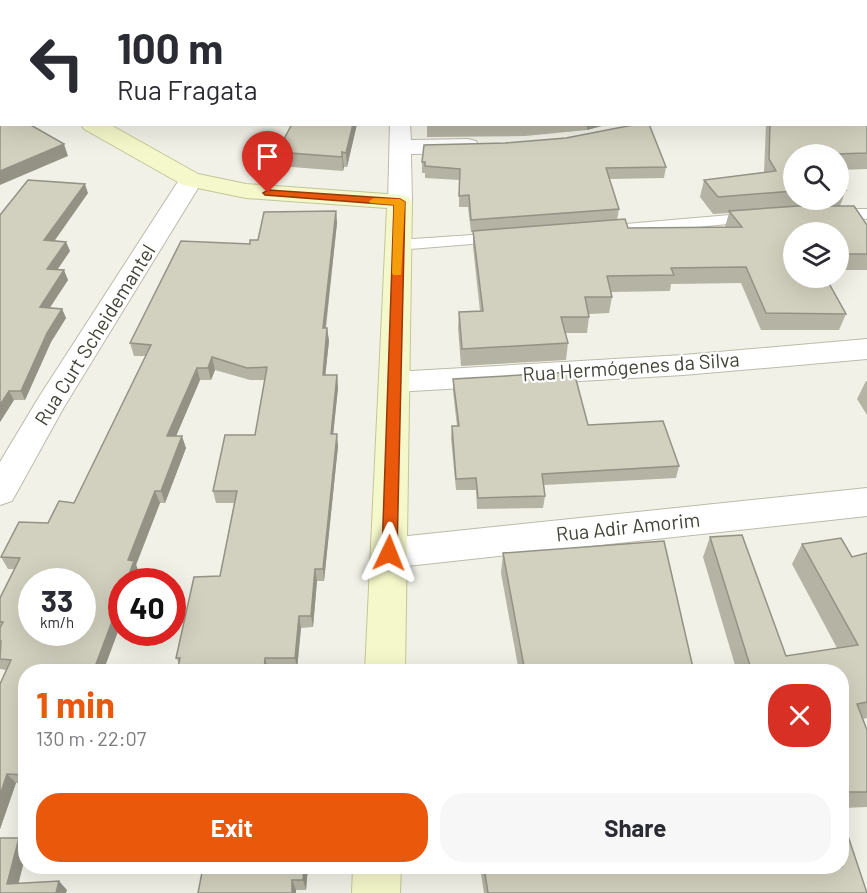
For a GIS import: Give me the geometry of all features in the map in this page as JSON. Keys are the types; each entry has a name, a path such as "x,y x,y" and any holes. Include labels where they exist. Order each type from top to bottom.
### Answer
{"street":[{"path":"96,126 191,180 257,192 400,202"},
{"path":"385,664 395,382 400,136 492,146"},
{"name":"Rua Curt Scheidemantel","path":"0,492 50,405 191,180"},
{"name":"Rua Hermógenes da Silva","path":"395,382 683,365 867,349"},
{"name":"Rua Adir Amorim","path":"389,553 867,502"},
{"path":"376,893 377,874"}],"lane":[{"path":"813,215 867,214"},
{"path":"598,231 771,217"},
{"path":"398,245 521,237"}],"building":[{"path":"0,126 32,126 64,144 0,171"},
{"path":"291,126 353,126 346,153 342,152 342,157 277,152"},
{"path":"628,126 650,126 666,167 606,168 619,209 471,220 469,195 459,196 460,169 425,166 425,162 422,162 424,145 505,143 566,138"},
{"path":"770,126 867,126 867,153 849,154 849,144 783,144 783,192 718,197 704,180 776,171 769,159"},
{"path":"28,180 85,184 44,240 66,242 47,269 64,270 40,307 62,309 47,333 21,391 9,391 0,405 0,215"},
{"path":"849,206 854,206 867,225 867,254 849,254 849,222 783,222 783,288 832,288 846,314 766,313 746,267 671,268 674,275 607,276 612,297 585,297 589,317 561,317 568,343 462,349 459,312 483,311 473,231 625,219 628,228 742,227 729,211 783,207 783,210 849,210"},
{"path":"336,211 323,328 327,328 323,375 337,375 331,434 337,434 323,569 315,569 311,616 299,616 295,658 265,658 265,664 179,664 180,658 176,658 179,646 186,646 186,613 194,577 220,576 237,491 213,491 225,435 255,435 267,367 247,368 212,357 208,368 197,368 167,436 182,436 161,491 155,491 128,560 134,561 131,568 108,568 108,632 96,664 18,664 18,775 7,774 0,795 0,684 11,660 0,659 0,628 3,622 0,622 0,598 20,558 1,557 19,522 48,523 59,501 74,503 151,345 130,343 181,241 250,244 250,240 258,240 264,212"},
{"path":"574,372 588,425 663,421 679,466 542,474 545,496 478,498 476,478 456,479 452,426 459,426 453,379"},
{"path":"742,535 786,656 858,645 802,544 841,538 852,557 867,553 867,702 857,704 867,730 867,792 849,792 849,664 750,664 710,537"},
{"path":"664,541 692,664 524,664 503,553"},
{"path":"0,838 18,838 7,884 59,881 56,893 0,893"},
{"path":"849,839 867,893 488,893 485,874 849,874"},
{"path":"202,874 303,874 303,880 292,880 292,893 198,893"}],"slow traffic":[{"path":"374,201 400,202 397,273"}],"route":[{"path":"268,193 400,202 389,553"}]}
